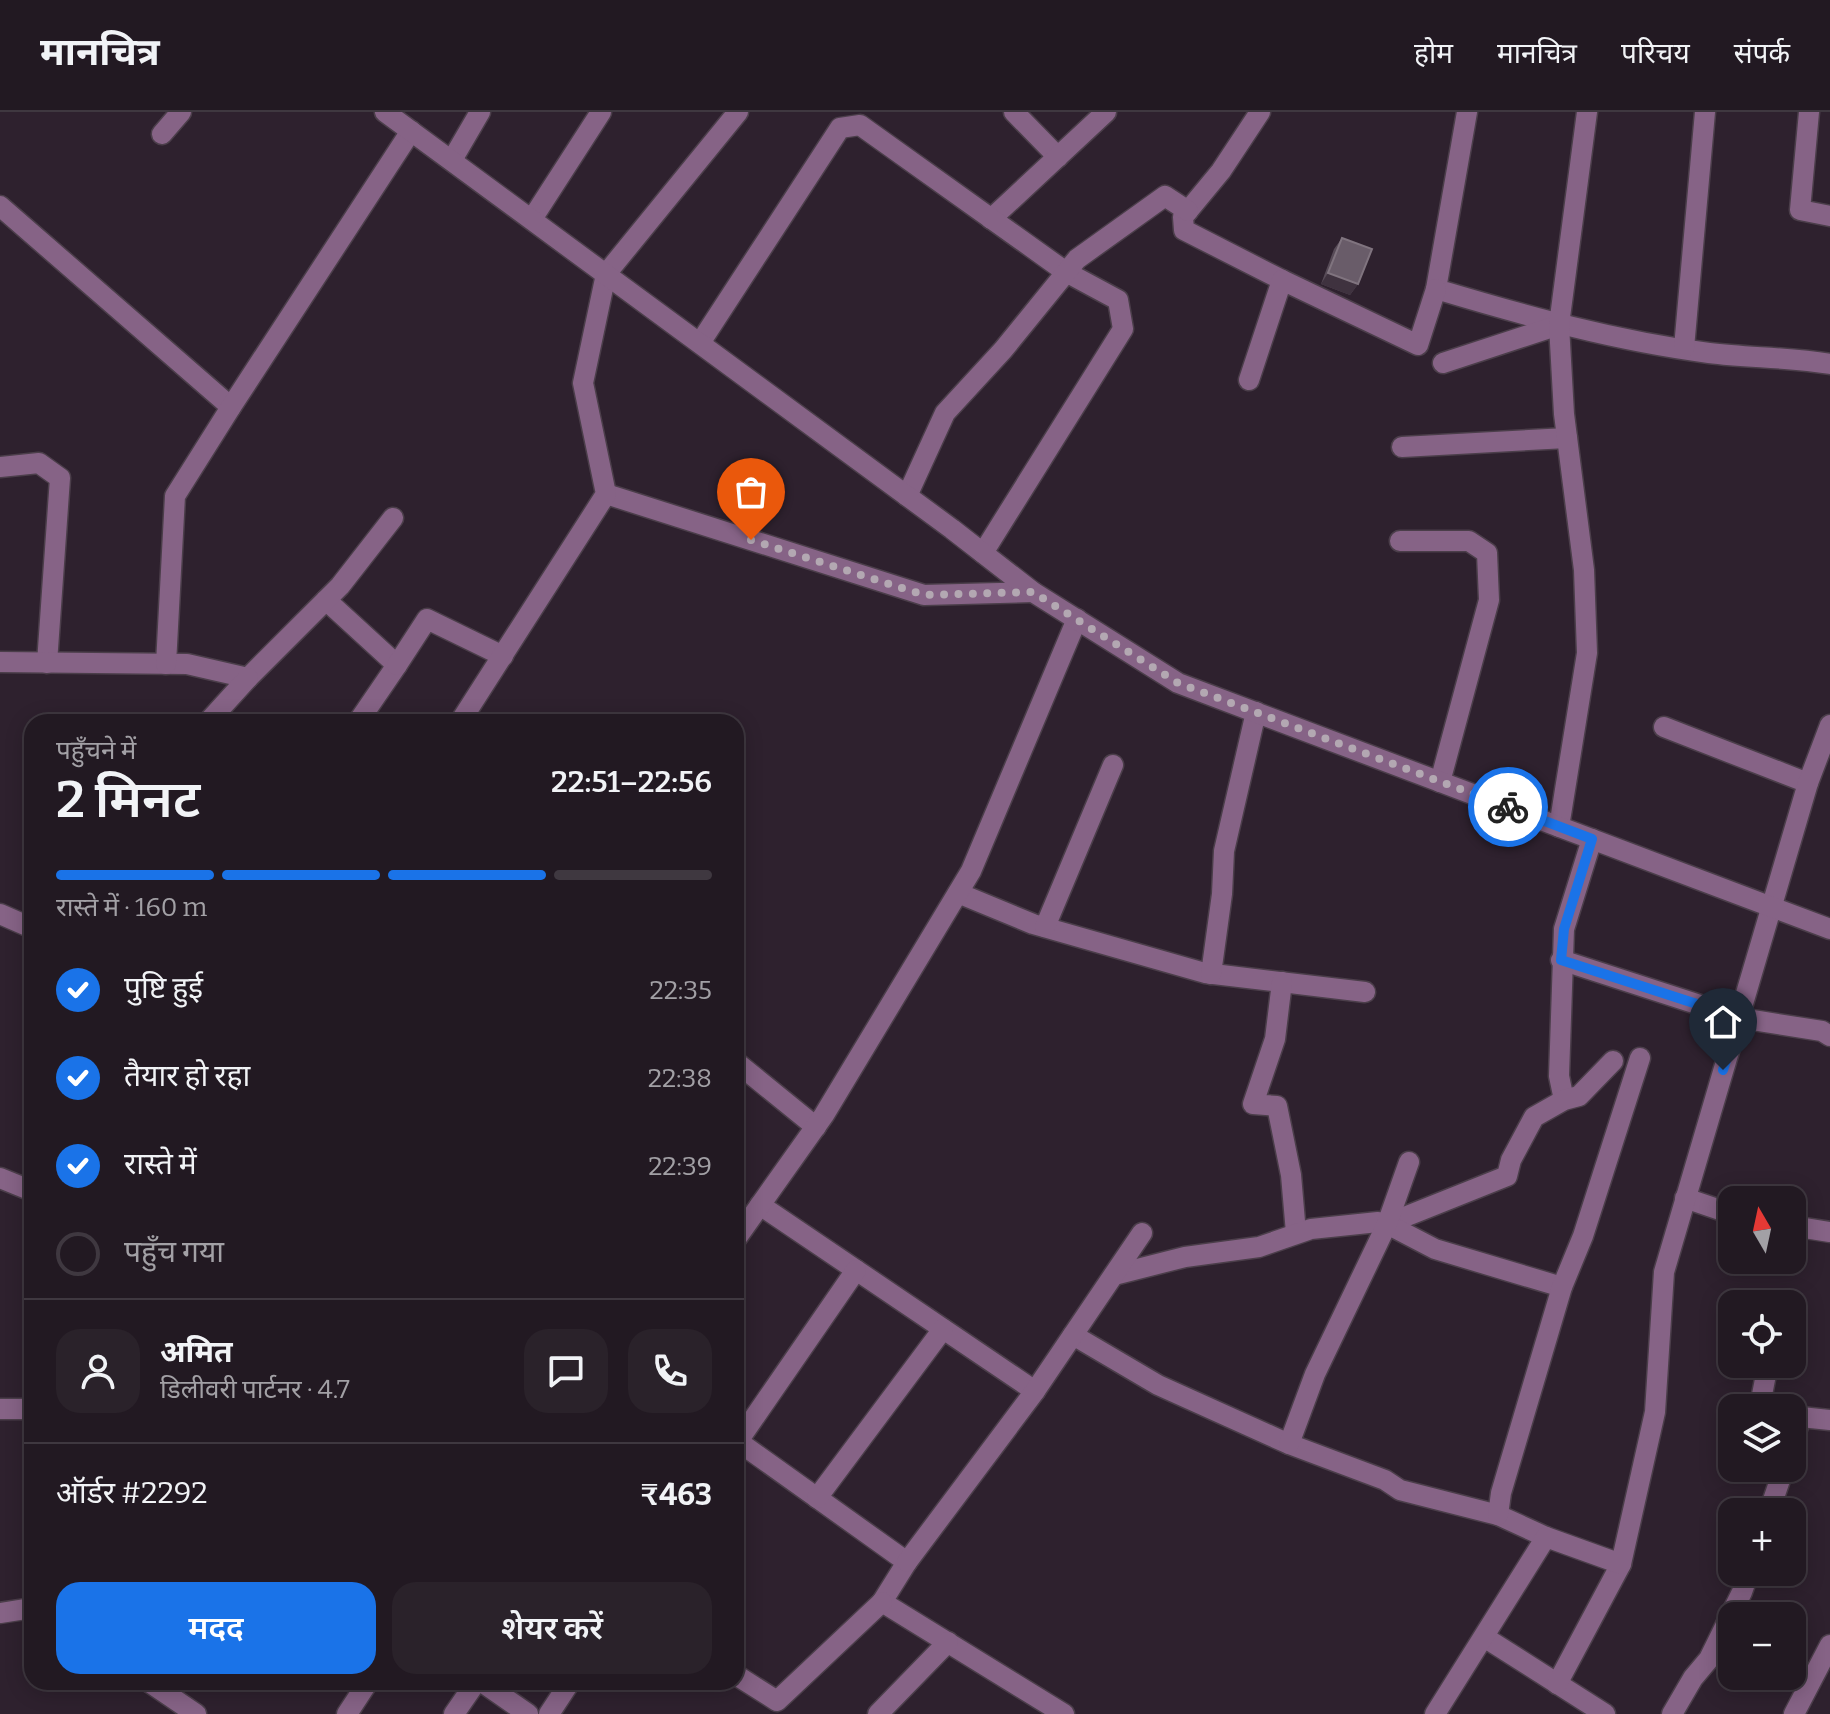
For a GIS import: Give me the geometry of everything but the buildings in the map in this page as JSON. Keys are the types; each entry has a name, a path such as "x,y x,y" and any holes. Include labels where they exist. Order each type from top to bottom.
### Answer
{"street":[{"path":"162,134 181,112"},
{"path":"385,112 1033,592 1178,683 1830,929"},
{"path":"452,160 480,112"},
{"path":"532,219 601,112"},
{"path":"465,714 606,494 583,383 606,274 738,112"},
{"path":"1014,112 1058,157"},
{"path":"991,219 1106,112"},
{"path":"1260,112 1221,171 1183,217 1184,230 1418,345 1436,289 1467,112"},
{"path":"1559,827 1587,653 1584,570 1567,438 1559,325 1587,112"},
{"path":"1684,348 1705,112"},
{"path":"1809,112 1800,210 1830,216"},
{"path":"700,343 840,128 860,125 1066,272 1118,300 1123,329 983,553"},
{"path":"166,664 175,496 411,131"},
{"path":"907,496 945,413 1003,350 1077,259 1165,196 1188,211"},
{"path":"0,206 231,407"},
{"path":"1249,380 1282,280"},
{"path":"1436,289 1559,325 1709,353 1798,358 1830,364"},
{"path":"1443,363 1559,325"},
{"path":"1402,447 1567,438"},
{"path":"0,467 39,463 60,478 47,663"},
{"path":"606,494 924,595 1033,592"},
{"path":"215,714 326,600 393,518"},
{"path":"1400,541 1469,541 1487,553 1489,600 1440,782"},
{"path":"326,600 397,665"},
{"path":"363,714 427,619 503,656"},
{"path":"744,1228 816,1127 971,871 1077,619"},
{"path":"0,662 187,664 248,678"},
{"path":"1211,974 1222,894 1224,851 1256,712"},
{"path":"1557,1684 1621,1564 1655,1412 1664,1272 1808,783 1830,725"},
{"path":"1664,727 1808,783"},
{"path":"1045,927 1113,765"},
{"path":"1564,1100 1559,1076 1564,929 1592,839"},
{"path":"958,893 1045,927 1211,974 1365,992"},
{"path":"0,914 24,924"},
{"path":"1561,960 1740,1018 1822,1031 1830,1036"},
{"path":"1282,982 1275,1039 1253,1104 1277,1106 1291,1175 1296,1233"},
{"path":"1498,1515 1501,1493 1562,1287 1583,1236 1640,1058"},
{"path":"1387,1224 1507,1176 1511,1160 1534,1117 1564,1100 1579,1096 1613,1061"},
{"path":"744,1068 816,1127"},
{"path":"1289,1444 1315,1374 1387,1224 1409,1162"},
{"path":"0,1178 24,1188"},
{"path":"1685,1198 1718,1209"},
{"path":"760,1205 1035,1391"},
{"path":"1114,1275 1185,1257 1259,1247 1296,1233 1368,1222 1387,1224 1435,1249 1562,1287"},
{"path":"1806,1228 1830,1232"},
{"path":"744,1680 777,1701 882,1602 907,1562 1035,1391 1142,1233"},
{"path":"744,1432 856,1270"},
{"path":"817,1498 943,1329"},
{"path":"1073,1335 1158,1385 1289,1444 1385,1480 1400,1490 1498,1515 1546,1537 1621,1564"},
{"path":"0,1409 24,1409"},
{"path":"1806,1416 1830,1420"},
{"path":"744,1447 907,1562"},
{"path":"1435,1714 1546,1537"},
{"path":"1672,1714 1693,1678 1709,1659 1744,1586"},
{"path":"882,1602 1064,1714"},
{"path":"0,1613 24,1609"},
{"path":"1484,1637 1605,1714"},
{"path":"878,1714 948,1642"},
{"path":"1801,1712 1830,1645"},
{"path":"161,1690 196,1714"},
{"path":"347,1714 363,1690"},
{"path":"454,1714 470,1690"},
{"path":"494,1690 528,1714"},
{"path":"549,1714 565,1690"}],"way so far":[{"path":"751,540 924,595 1033,592 1178,683 1508,807"}],"route":[{"path":"1508,807 1592,839 1564,929 1561,960 1740,1018 1723,1070"}]}
